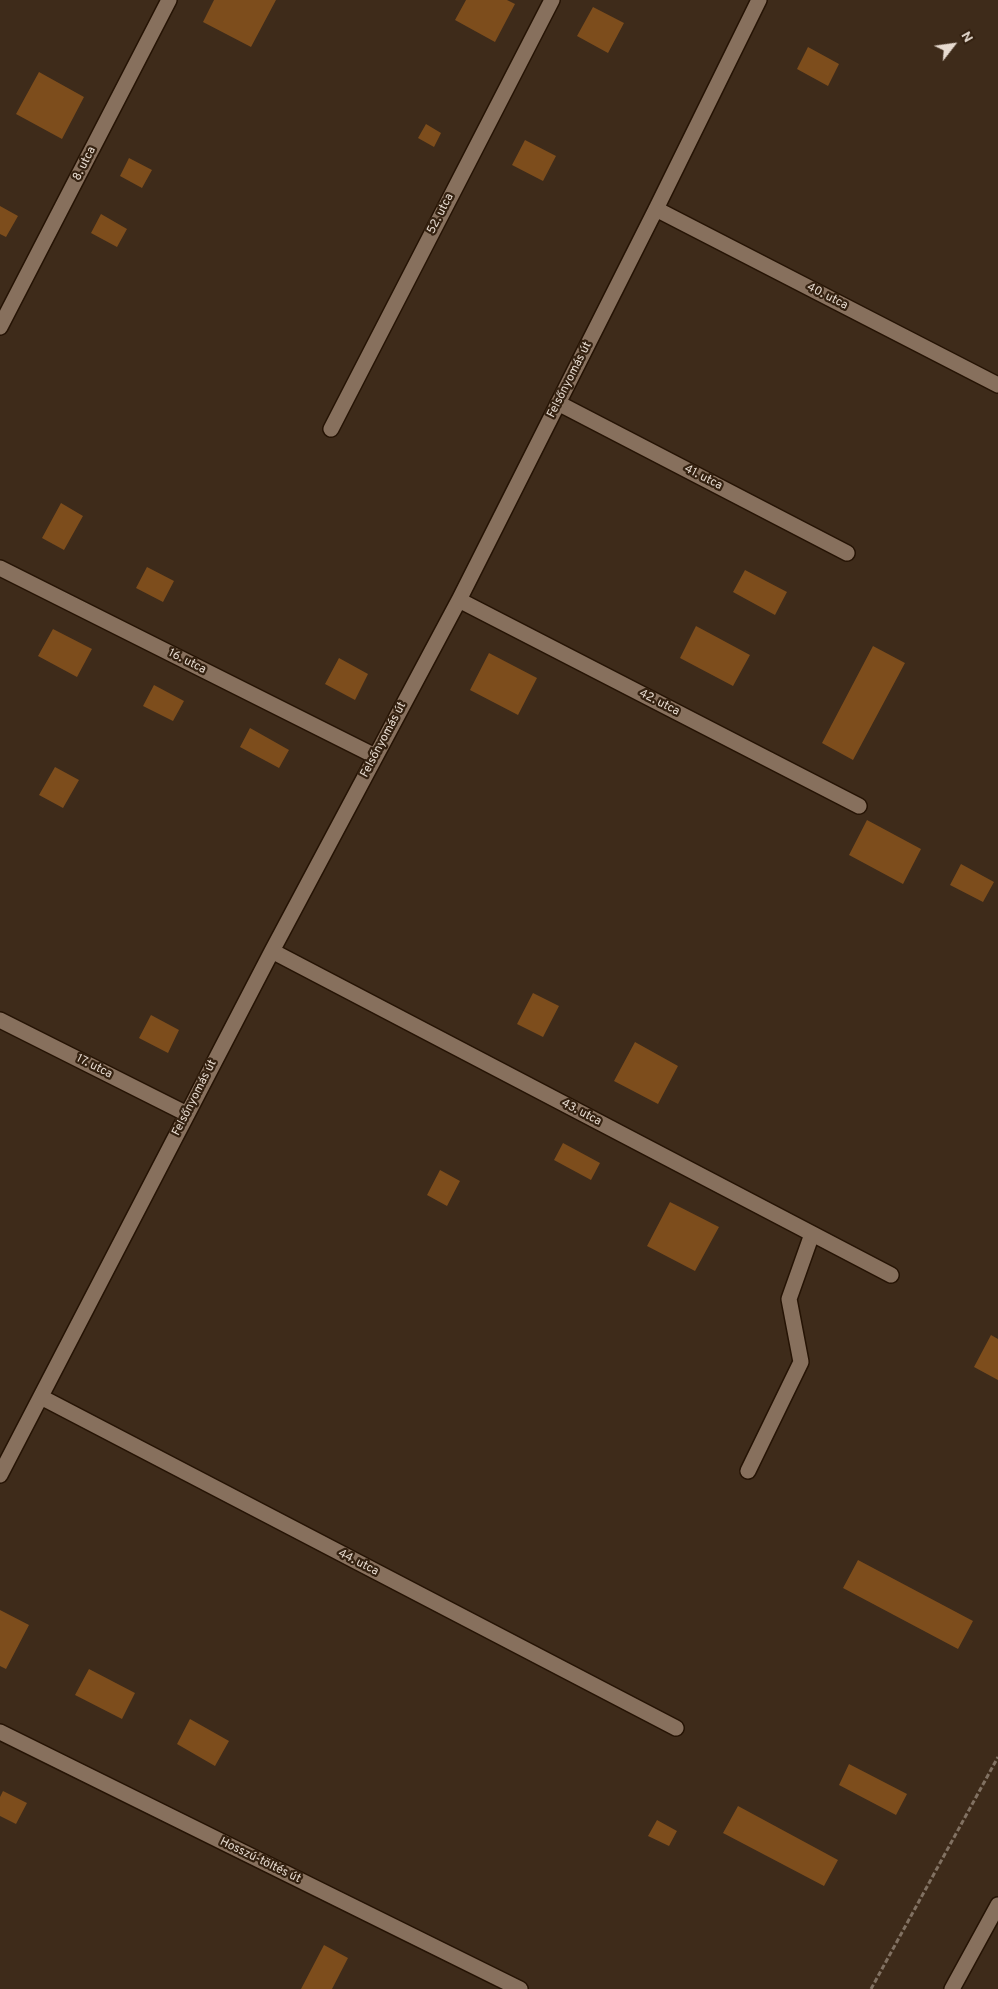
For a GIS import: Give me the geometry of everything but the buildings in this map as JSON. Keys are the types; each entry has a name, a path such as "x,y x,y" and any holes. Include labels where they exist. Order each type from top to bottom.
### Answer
{"street":[{"name":"8. utca","path":"0,327 169,0"},
{"name":"52. utca","path":"331,429 552,0"},
{"name":"Felsőnyomás út","path":"1,1470 41,1397 272,950 459,600 759,0"},
{"name":"40. utca","path":"656,209 998,385"},
{"name":"41. utca","path":"558,403 847,553"},
{"name":"16. utca","path":"0,568 375,756"},
{"name":"42. utca","path":"459,600 859,806"},
{"name":"43. utca","path":"272,950 891,1276"},
{"name":"17. utca","path":"0,1020 187,1114"},
{"path":"748,1471 802,1362 789,1298 812,1234"},
{"name":"44. utca","path":"41,1397 676,1728"},
{"name":"Hosszú-töltés út","path":"0,1732 520,1989"},
{"path":"952,1989 998,1905"}],"path":[{"path":"871,1989 998,1757"}]}
